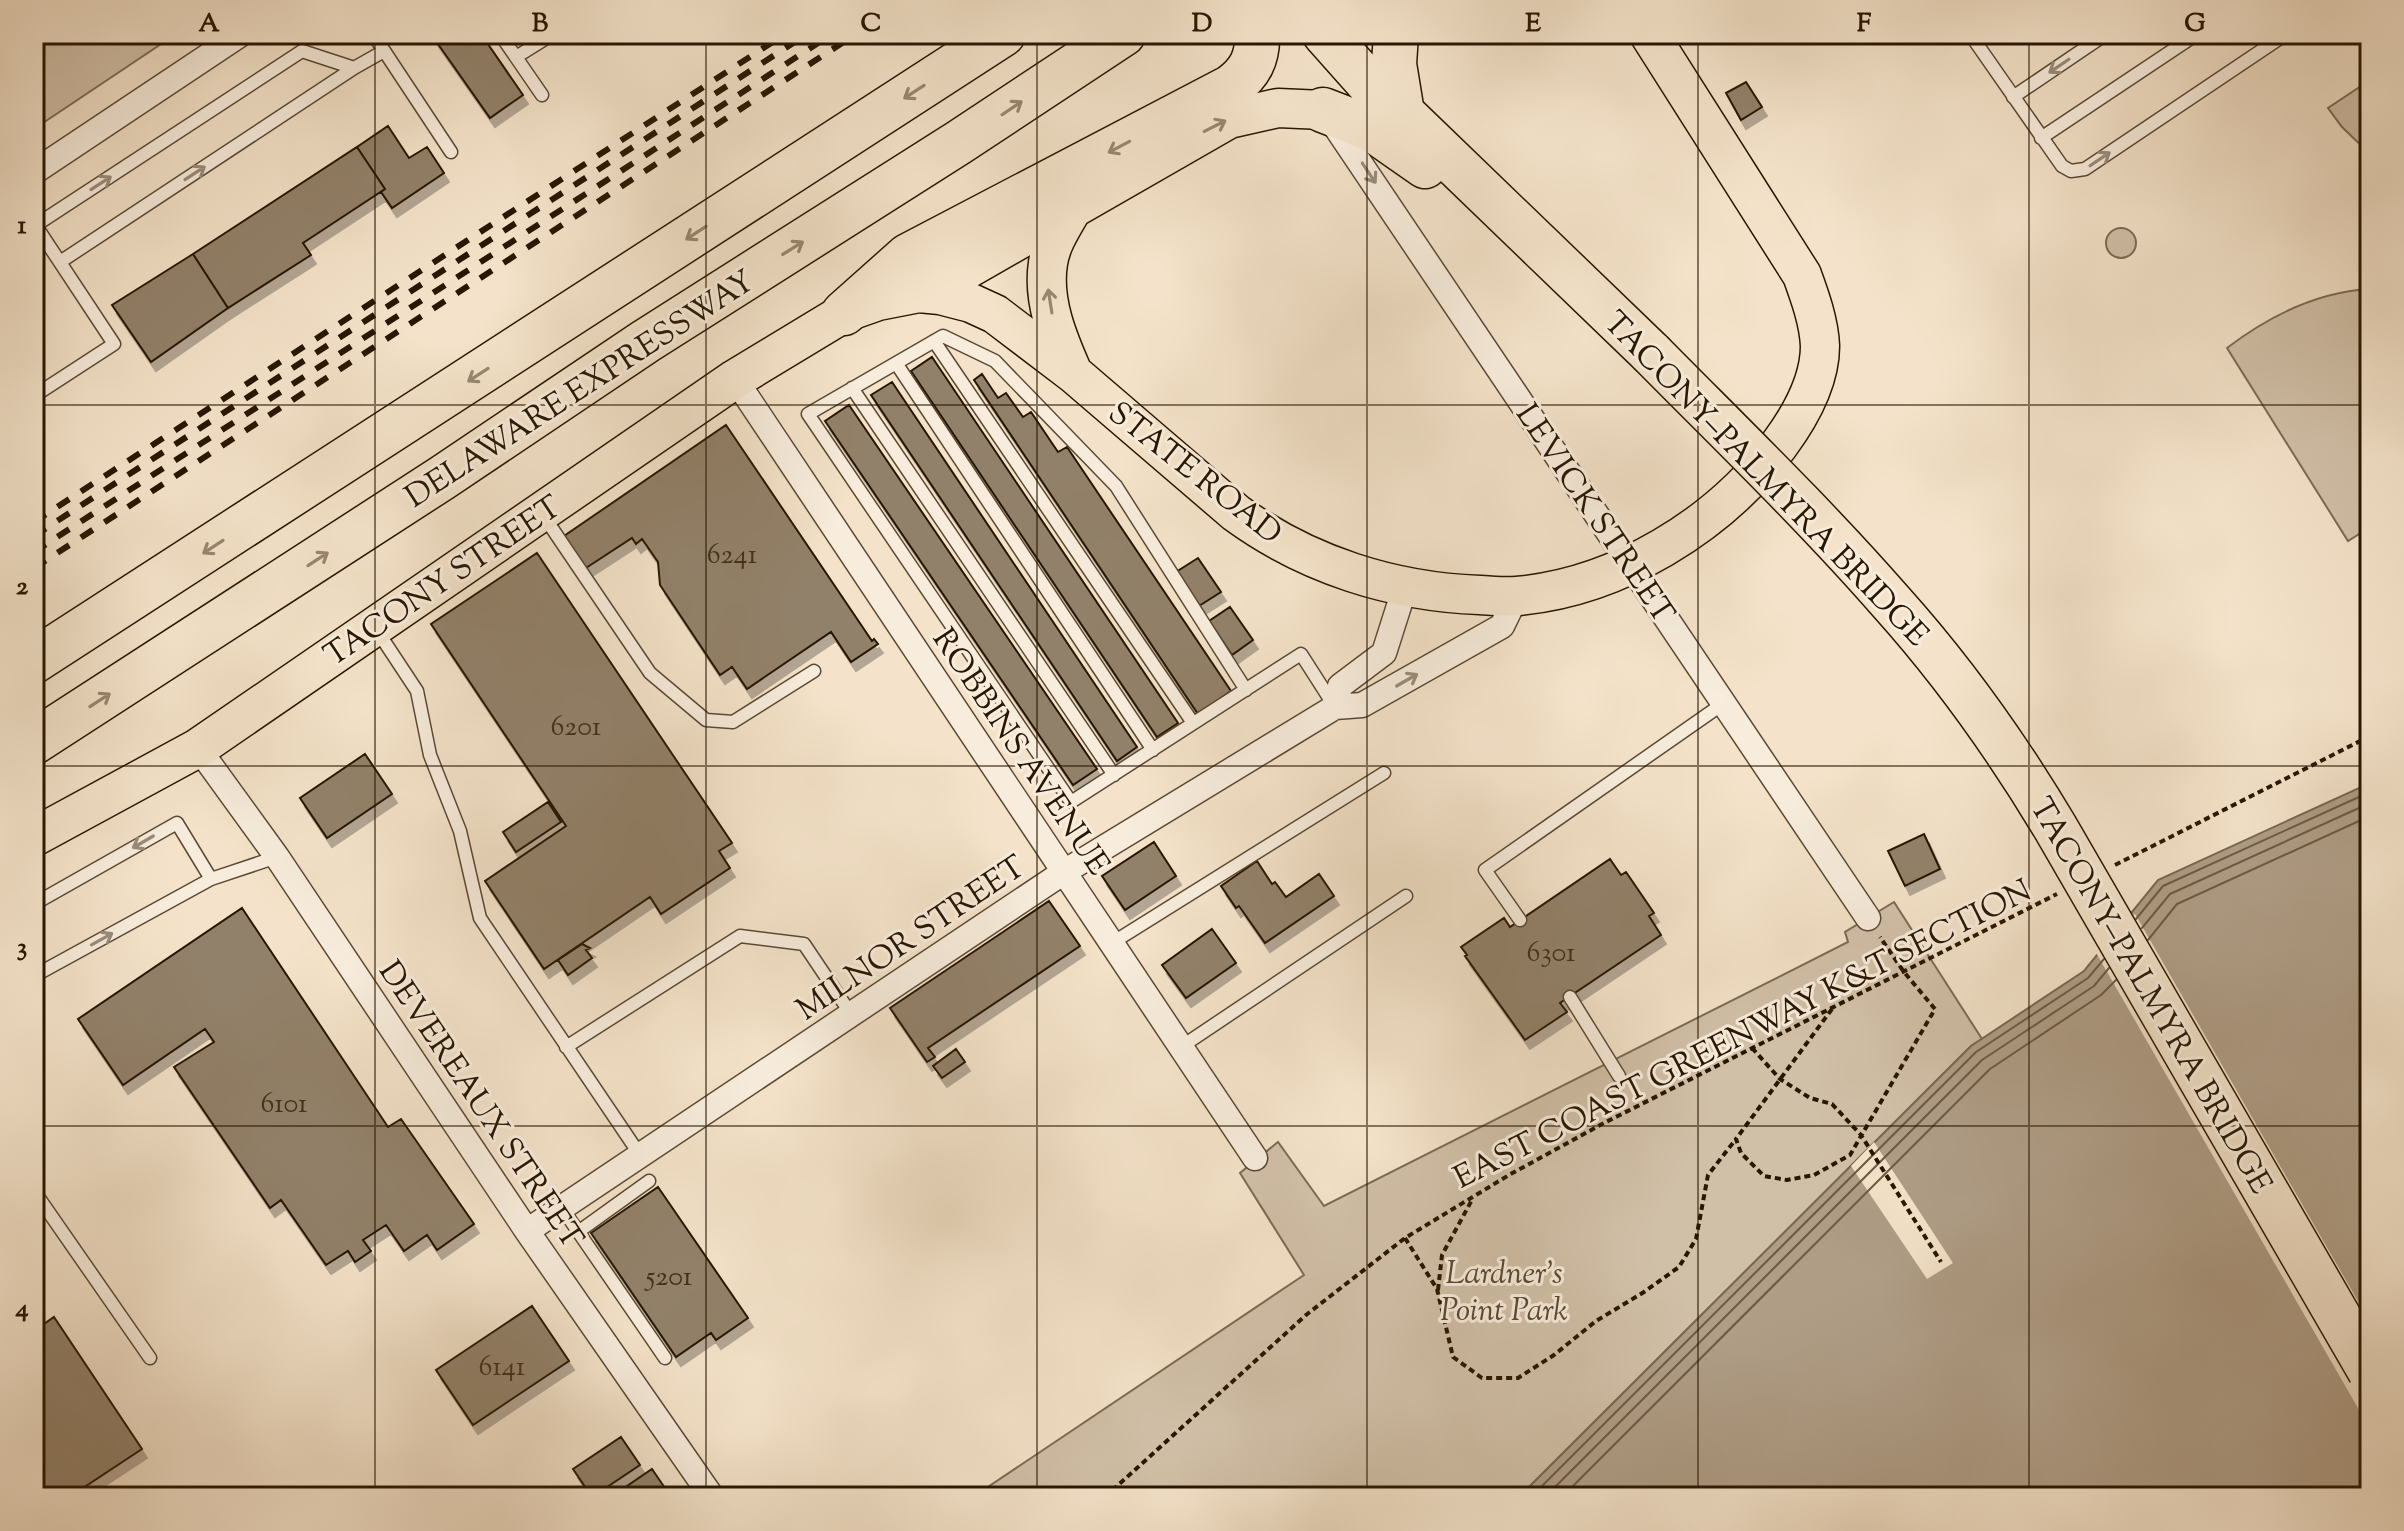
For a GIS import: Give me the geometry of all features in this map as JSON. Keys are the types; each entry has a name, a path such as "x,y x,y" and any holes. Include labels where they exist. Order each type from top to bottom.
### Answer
{"highway":[{"name":"DELAWARE EXPRESSWAY","path":"34,661 1003,34"},
{"name":"DELAWARE EXPRESSWAY","path":"34,742 442,478 646,341 1123,34"},
{"path":"844,313 908,256 1231,87 1252,65 1256,56 1257,34"},
{"path":"1291,34 1321,60 1387,100"},
{"path":"1325,34 1387,100"},
{"path":"1387,100 1396,34"},
{"name":"TACONY–PALMYRA BRIDGE","path":"1387,100 1651,353 1865,572 1943,665 2005,748 2055,827 2370,1371"},
{"path":"1323,110 1357,122 1388,138 1536,241"}],"main road":[{"name":"STATE ROAD","path":"844,313 878,301 919,293 955,298 995,314 1074,374 1236,513 1262,532 1326,563 1405,587 1435,592 1516,597 1584,582 1629,564 1682,536 1721,507 1770,457 1790,430 1807,401 1820,347 1811,299 1802,275 1649,34"},
{"path":"919,293 959,274 1229,119 1278,108 1323,110"},
{"path":"1074,206 1052,247 1047,282 1057,339 1074,374"},
{"name":"TACONY STREET","path":"34,837 198,748 735,379 844,313"}],"street":[{"path":"34,172 241,34"},
{"name":"LEVICK STREET","path":"1323,110 1360,160 1868,918"},
{"name":"ROBBINS AVENUE","path":"735,379 1255,1158"},
{"name":"MILNOR STREET","path":"1335,707 1340,686 1384,653 1405,587"},
{"name":"MILNOR STREET","path":"527,1231 1064,872 1335,707 1362,705 1502,626 1516,597"},
{"name":"DEVEREAUX STREET","path":"198,748 277,857 527,1231 712,1497"}],"lane":[{"path":"373,34 451,152"},
{"path":"500,34 542,95"},
{"path":"516,57 553,34"},
{"path":"1970,34 2041,138 2062,166 2071,171 2085,169 2286,34"},
{"path":"2013,97 2106,34"},
{"path":"2041,138 2197,34"},
{"path":"34,396 114,344 37,232 302,51 354,68"},
{"path":"60,262 384,51"},
{"path":"1246,690 1116,486 995,361 943,336 808,414 1071,802 1153,750 1193,723 1246,690 1301,654 1335,707"},
{"path":"934,341 1193,723"},
{"path":"896,363 1153,750"},
{"path":"852,388 1114,775"},
{"path":"541,512 650,673 706,720 733,722 814,671"},
{"path":"375,626 417,691 430,755 460,831 480,918 640,1155"},
{"path":"1520,920 1485,870 1724,703"},
{"path":"1112,943 1384,773"},
{"path":"34,904 177,823 211,879"},
{"path":"34,976 211,879 277,857"},
{"path":"1181,1047 1406,896"},
{"path":"566,1047 740,936 804,944 851,1014"},
{"path":"1570,997 1619,1076"},
{"path":"578,1232 649,1181"},
{"path":"34,1191 150,1358"},
{"path":"562,1208 665,1358"}],"path":[{"path":"2116,865 2370,736"},
{"name":"EAST COAST GREENWAY K&T SECTION","path":"1105,1497 1306,1315 1405,1238 1604,1123 2059,893"},
{"path":"1736,1139 1741,1153 1764,1176 1787,1180 1814,1175 1850,1155 1935,1009 1904,972 1868,918"},
{"path":"1405,1238 1438,1295 1453,1357 1482,1378 1518,1378 1554,1355 1596,1321 1679,1267 1696,1239 1708,1175 1833,1007"},
{"path":"1752,1048 1780,1079 1810,1098 1832,1104 1861,1135 1941,1262"},
{"path":"1438,1295 1442,1255 1474,1196"}],"green space":[{"path":"34,34 176,34 34,129"},
{"path":"2370,80 2370,154 2342,127 2328,108"},
{"path":"2121,228 2127,229 2135,237 2135,249 2127,257 2121,258 2115,257 2107,249 2106,243 2107,237 2115,229"},
{"path":"2370,289 2370,527 2348,541 2227,348 2259,326 2294,308 2331,295"},
{"name":"Lardner's Point Park","path":"1894,902 1982,1039 1971,1046 1519,1497 973,1497 1304,1275 1240,1173 1278,1142 1324,1206 1848,942 1845,932"}],"water":[{"path":"2370,783 2370,1497 1519,1497 1971,1046 2084,971 2158,880"}],"pier":[{"path":"2135,914 2370,1322 2370,1429 2095,951 2117,924"},
{"path":"1874,1142 1953,1263 1927,1279 1851,1166"}],"building":[{"path":"431,34 481,34 523,95 490,118"},
{"path":"1746,82 1762,107 1741,120 1726,93"},
{"path":"388,126 409,158 427,147 444,173 392,208 381,192 385,189 357,147"},
{"path":"357,147 385,189 303,243 311,255 228,308 193,254"},
{"path":"193,254 228,308 151,362 112,305"},
{"path":"932,357 1178,723 1157,737 911,371"},
{"path":"982,374 998,398 1006,393 1023,417 1031,412 1058,452 1067,447 1231,691 1198,714 974,380"},
{"path":"892,382 1137,747 1117,761 871,395"},
{"path":"849,405 1097,769 1073,785 825,421"},
{"path":"726,425 872,641 874,639 878,644 851,662 831,632 747,689 732,667 720,675 660,585 658,562 642,539 636,544 632,538 586,568 564,536"},
{"path":"537,553 732,843 719,851 730,868 661,914 650,897 544,969 485,881 566,826 431,624"},
{"path":"1198,558 1221,592 1199,606 1176,572"},
{"path":"1230,607 1253,640 1232,655 1209,621"},
{"path":"365,754 392,794 327,838 300,798"},
{"path":"548,802 561,822 516,852 503,832"},
{"path":"1924,834 1940,869 1905,886 1888,851"},
{"path":"1154,842 1176,876 1125,910 1102,876"},
{"path":"1610,859 1621,875 1626,872 1654,913 1649,916 1661,935 1560,1003 1567,1012 1525,1040 1461,947 1504,918 1510,927"},
{"path":"1257,861 1272,884 1275,882 1286,897 1319,874 1334,896 1265,943 1221,886"},
{"path":"1049,901 1080,946 928,1048 935,1057 927,1062 890,1008"},
{"path":"242,908 388,1127 401,1119 474,1224 437,1250 427,1235 404,1251 386,1225 363,1240 371,1251 355,1262 348,1251 326,1265 281,1200 270,1208 174,1067 214,1042 205,1029 123,1085 78,1019"},
{"path":"1212,929 1236,963 1186,998 1162,965"},
{"path":"582,944 590,948 586,950 592,958 568,975 558,960"},
{"path":"956,1049 965,1062 942,1078 933,1066"},
{"path":"658,1187 748,1318 716,1340 711,1333 676,1357 591,1233"},
{"path":"532,1306 569,1361 473,1425 436,1370"},
{"path":"54,1317 142,1449 77,1492 81,1497 34,1497 34,1331"},
{"path":"621,1437 640,1465 592,1497 573,1469"},
{"path":"652,1469 671,1497 611,1497"}],"railway":[{"path":"34,522 785,34"},
{"path":"34,536 807,34"},
{"path":"34,552 832,34"},
{"path":"34,568 856,34"}]}
